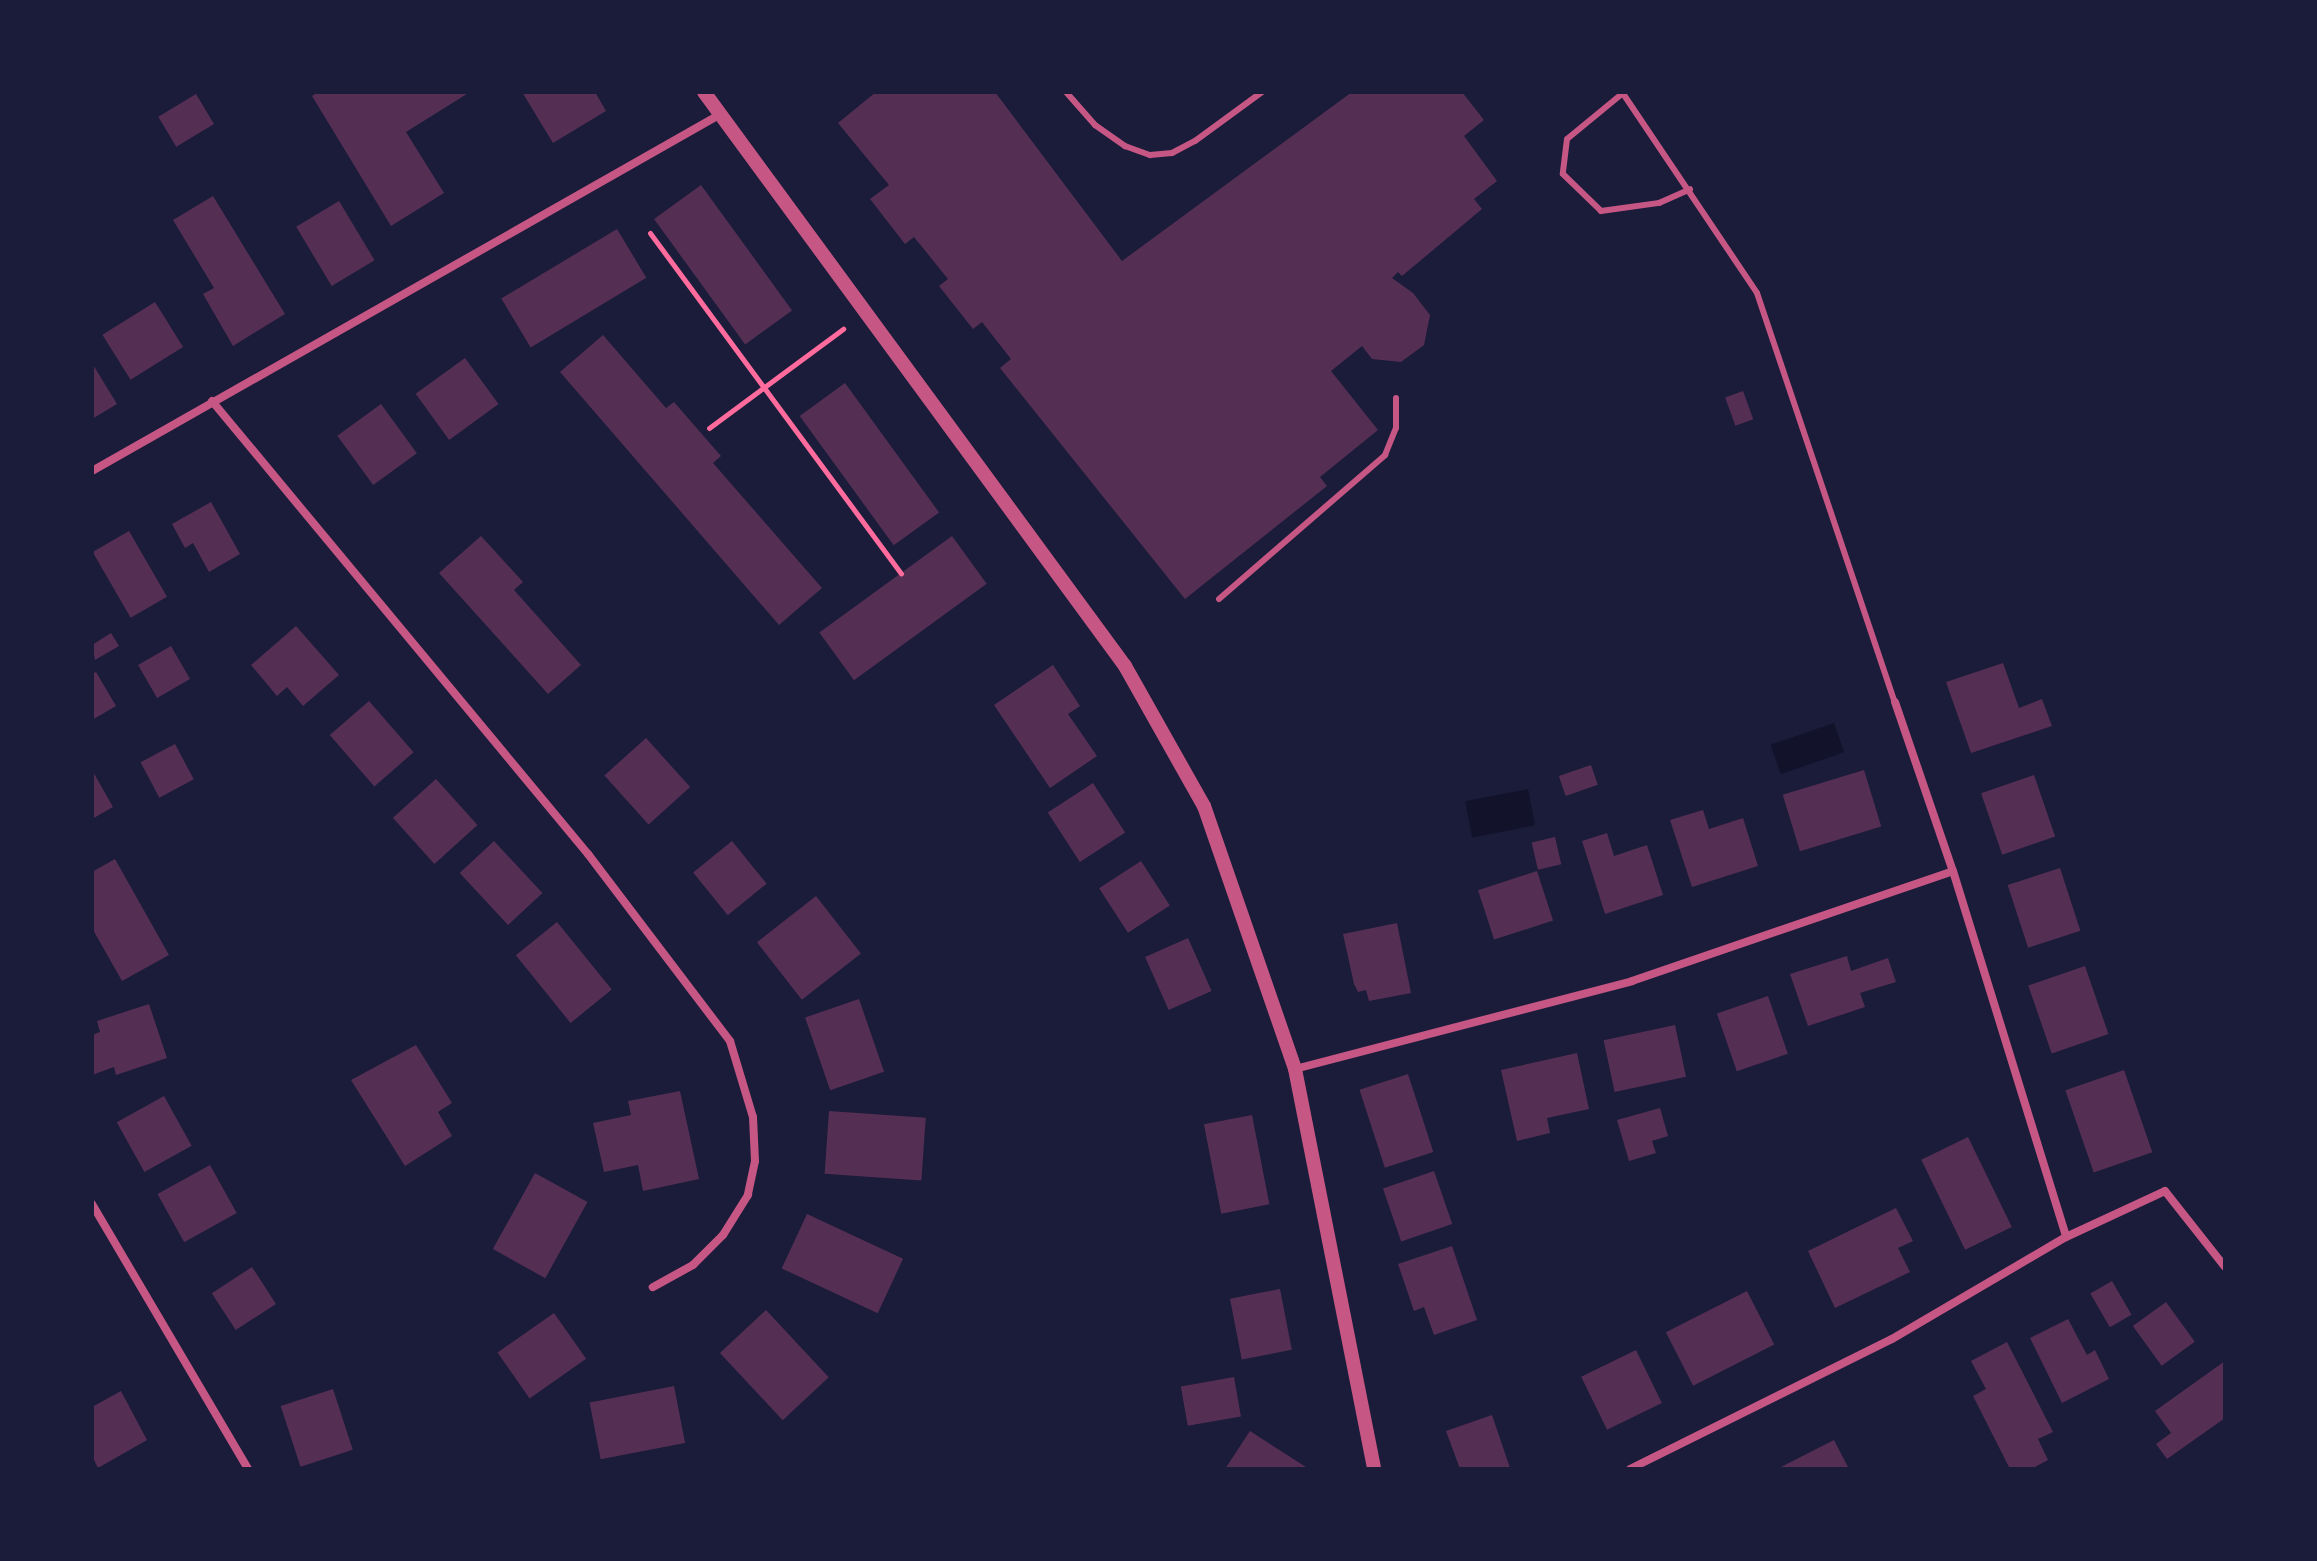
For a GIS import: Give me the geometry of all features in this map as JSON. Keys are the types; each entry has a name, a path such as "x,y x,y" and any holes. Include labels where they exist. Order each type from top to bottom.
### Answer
{"street":[{"path":"704,92 1097,627 1163,729 1204,806 1295,1069 1374,1469"},
{"path":"92,471 721,114"},
{"path":"212,401 588,854 730,1041 753,1117 755,1161 748,1195 723,1235 693,1265 653,1287"},
{"path":"1895,702 1953,871 2066,1237"},
{"path":"1295,1069 1632,981 1953,871"},
{"path":"1630,1469 1892,1339 2066,1237 2165,1191 2225,1267"},
{"path":"92,1204 248,1469"}],"lane":[{"path":"1066,92 1095,125 1125,146 1150,155 1172,153 1195,141 1262,92"},
{"path":"1690,189 1659,203 1601,211 1563,174 1567,139 1622,92 1690,189 1757,293 1895,702"},
{"path":"1219,599 1385,455 1396,428 1396,398"}],"path":[{"path":"650,233 901,574"},
{"path":"709,428 867,311"}],"shaded area":[{"path":"1834,723 1844,752 1781,774 1771,745"},
{"path":"1528,789 1535,825 1472,838 1465,801"}],"building":[{"path":"318,92 470,92 406,132 444,193 391,226 312,96"},
{"path":"522,92 595,92 606,111 553,143"},
{"path":"876,92 995,92 1122,261 1352,92 1462,92 1484,120 1464,136 1497,181 1474,199 1482,209 1402,276 1398,272 1392,278 1413,293 1430,315 1424,345 1401,362 1372,359 1362,346 1331,371 1378,430 1320,477 1327,486 1185,599 1000,368 1011,359 982,322 973,329 939,286 948,279 914,237 905,244 870,199 889,185 838,123"},
{"path":"196,94 214,124 176,147 158,117"},
{"path":"701,185 792,310 745,344 654,219"},
{"path":"213,196 285,314 233,346 203,294 214,288 173,220"},
{"path":"339,201 375,260 332,286 296,227"},
{"path":"617,229 646,278 531,347 501,299"},
{"path":"155,302 183,347 131,380 102,335"},
{"path":"603,335 666,408 674,402 721,456 713,463 822,588 779,625 560,372"},
{"path":"465,358 499,404 449,440 416,394"},
{"path":"92,363 117,404 92,419"},
{"path":"845,383 939,512 894,545 800,416"},
{"path":"1743,391 1753,419 1735,426 1725,397"},
{"path":"381,404 417,453 373,485 337,436"},
{"path":"211,502 240,554 209,572 193,543 185,548 172,524"},
{"path":"129,531 167,597 131,618 93,552"},
{"path":"481,536 523,582 514,590 581,665 548,694 439,573"},
{"path":"952,536 987,584 854,680 819,632"},
{"path":"296,626 339,675 303,706 287,687 277,696 251,665"},
{"path":"111,633 119,646 95,660 92,645"},
{"path":"171,646 190,679 157,698 138,665"},
{"path":"2003,663 2019,708 2042,699 2052,726 1971,753 1946,682"},
{"path":"1053,665 1080,706 1068,714 1097,756 1050,788 994,705"},
{"path":"96,672 116,706 92,720 92,674"},
{"path":"369,701 414,752 374,786 330,735"},
{"path":"646,738 690,787 649,825 604,775"},
{"path":"175,744 194,779 159,798 141,762"},
{"path":"1591,765 1598,785 1566,796 1559,776"},
{"path":"92,770 113,807 92,819"},
{"path":"1864,770 1881,826 1800,851 1783,795"},
{"path":"2034,775 2055,836 2002,855 1981,793"},
{"path":"436,779 477,825 434,864 393,818"},
{"path":"1093,783 1125,832 1080,862 1048,812"},
{"path":"1703,810 1709,829 1743,818 1758,866 1692,887 1670,820"},
{"path":"1607,833 1614,856 1647,845 1663,895 1605,914 1582,841"},
{"path":"1555,837 1561,864 1538,870 1532,842"},
{"path":"494,841 542,893 508,925 460,873"},
{"path":"732,841 767,884 728,915 693,872"},
{"path":"115,859 169,955 122,981 92,928 92,872"},
{"path":"1141,861 1170,905 1128,933 1099,888"},
{"path":"2060,868 2080,931 2028,948 2008,885"},
{"path":"1537,871 1553,920 1494,940 1478,890"},
{"path":"816,896 861,954 802,1000 757,942"},
{"path":"557,922 612,990 571,1023 516,955"},
{"path":"1397,923 1411,993 1369,1001 1366,990 1358,992 1354,984 1343,934"},
{"path":"1188,938 1212,991 1169,1010 1145,957"},
{"path":"1847,956 1851,971 1888,958 1896,982 1860,993 1865,1007 1808,1026 1790,974"},
{"path":"2085,966 2108,1034 2052,1054 2028,986"},
{"path":"1768,996 1788,1054 1737,1071 1717,1014"},
{"path":"859,999 884,1072 830,1090 805,1018"},
{"path":"149,1004 167,1058 116,1075 114,1067 92,1075 92,1035 100,1032 97,1021"},
{"path":"1675,1025 1686,1077 1615,1092 1604,1040"},
{"path":"416,1045 452,1103 438,1112 452,1136 405,1166 351,1080"},
{"path":"1577,1053 1589,1109 1547,1118 1550,1133 1517,1141 1501,1070"},
{"path":"2124,1070 2152,1152 2094,1172 2065,1090"},
{"path":"1408,1074 1433,1152 1385,1168 1359,1090"},
{"path":"680,1091 699,1179 643,1191 638,1165 604,1172 593,1123 631,1115 628,1101"},
{"path":"164,1096 192,1146 144,1172 117,1122"},
{"path":"1660,1108 1668,1136 1652,1141 1656,1153 1629,1161 1617,1120"},
{"path":"829,1111 926,1118 921,1181 825,1174"},
{"path":"1252,1115 1269,1204 1221,1214 1204,1124"},
{"path":"1968,1137 2012,1227 1965,1250 1921,1160"},
{"path":"210,1165 237,1213 184,1242 158,1194"},
{"path":"1434,1171 1452,1224 1401,1242 1383,1189"},
{"path":"535,1173 587,1202 545,1278 493,1249"},
{"path":"1896,1208 1913,1241 1898,1248 1910,1272 1835,1308 1808,1251"},
{"path":"807,1214 903,1259 878,1313 782,1268"},
{"path":"1452,1246 1477,1320 1434,1335 1424,1307 1414,1311 1398,1264"},
{"path":"252,1267 276,1304 236,1330 212,1293"},
{"path":"2112,1281 2132,1315 2110,1327 2090,1294"},
{"path":"1280,1289 1292,1350 1242,1360 1230,1299"},
{"path":"1747,1291 1774,1344 1693,1386 1666,1332"},
{"path":"2166,1302 2195,1342 2162,1366 2133,1326"},
{"path":"766,1310 829,1377 783,1420 720,1353"},
{"path":"554,1313 586,1359 530,1398 497,1353"},
{"path":"2068,1319 2087,1355 2095,1350 2109,1379 2062,1403 2030,1338"},
{"path":"2007,1342 2053,1432 2038,1439 2048,1460 2031,1469 2010,1469 1973,1396 1986,1389 1971,1361"},
{"path":"1636,1350 1662,1403 1607,1430 1581,1377"},
{"path":"2225,1361 2225,1418 2167,1459 2156,1444 2171,1433 2155,1411"},
{"path":"1234,1377 1241,1416 1188,1426 1181,1386"},
{"path":"674,1386 685,1443 601,1459 590,1402"},
{"path":"333,1389 353,1450 300,1467 281,1406"},
{"path":"121,1391 147,1440 98,1468 92,1456 92,1407"},
{"path":"1492,1415 1510,1468 1460,1469 1446,1431"},
{"path":"1250,1431 1309,1469 1225,1469"},
{"path":"1834,1440 1849,1469 1777,1469"}]}
